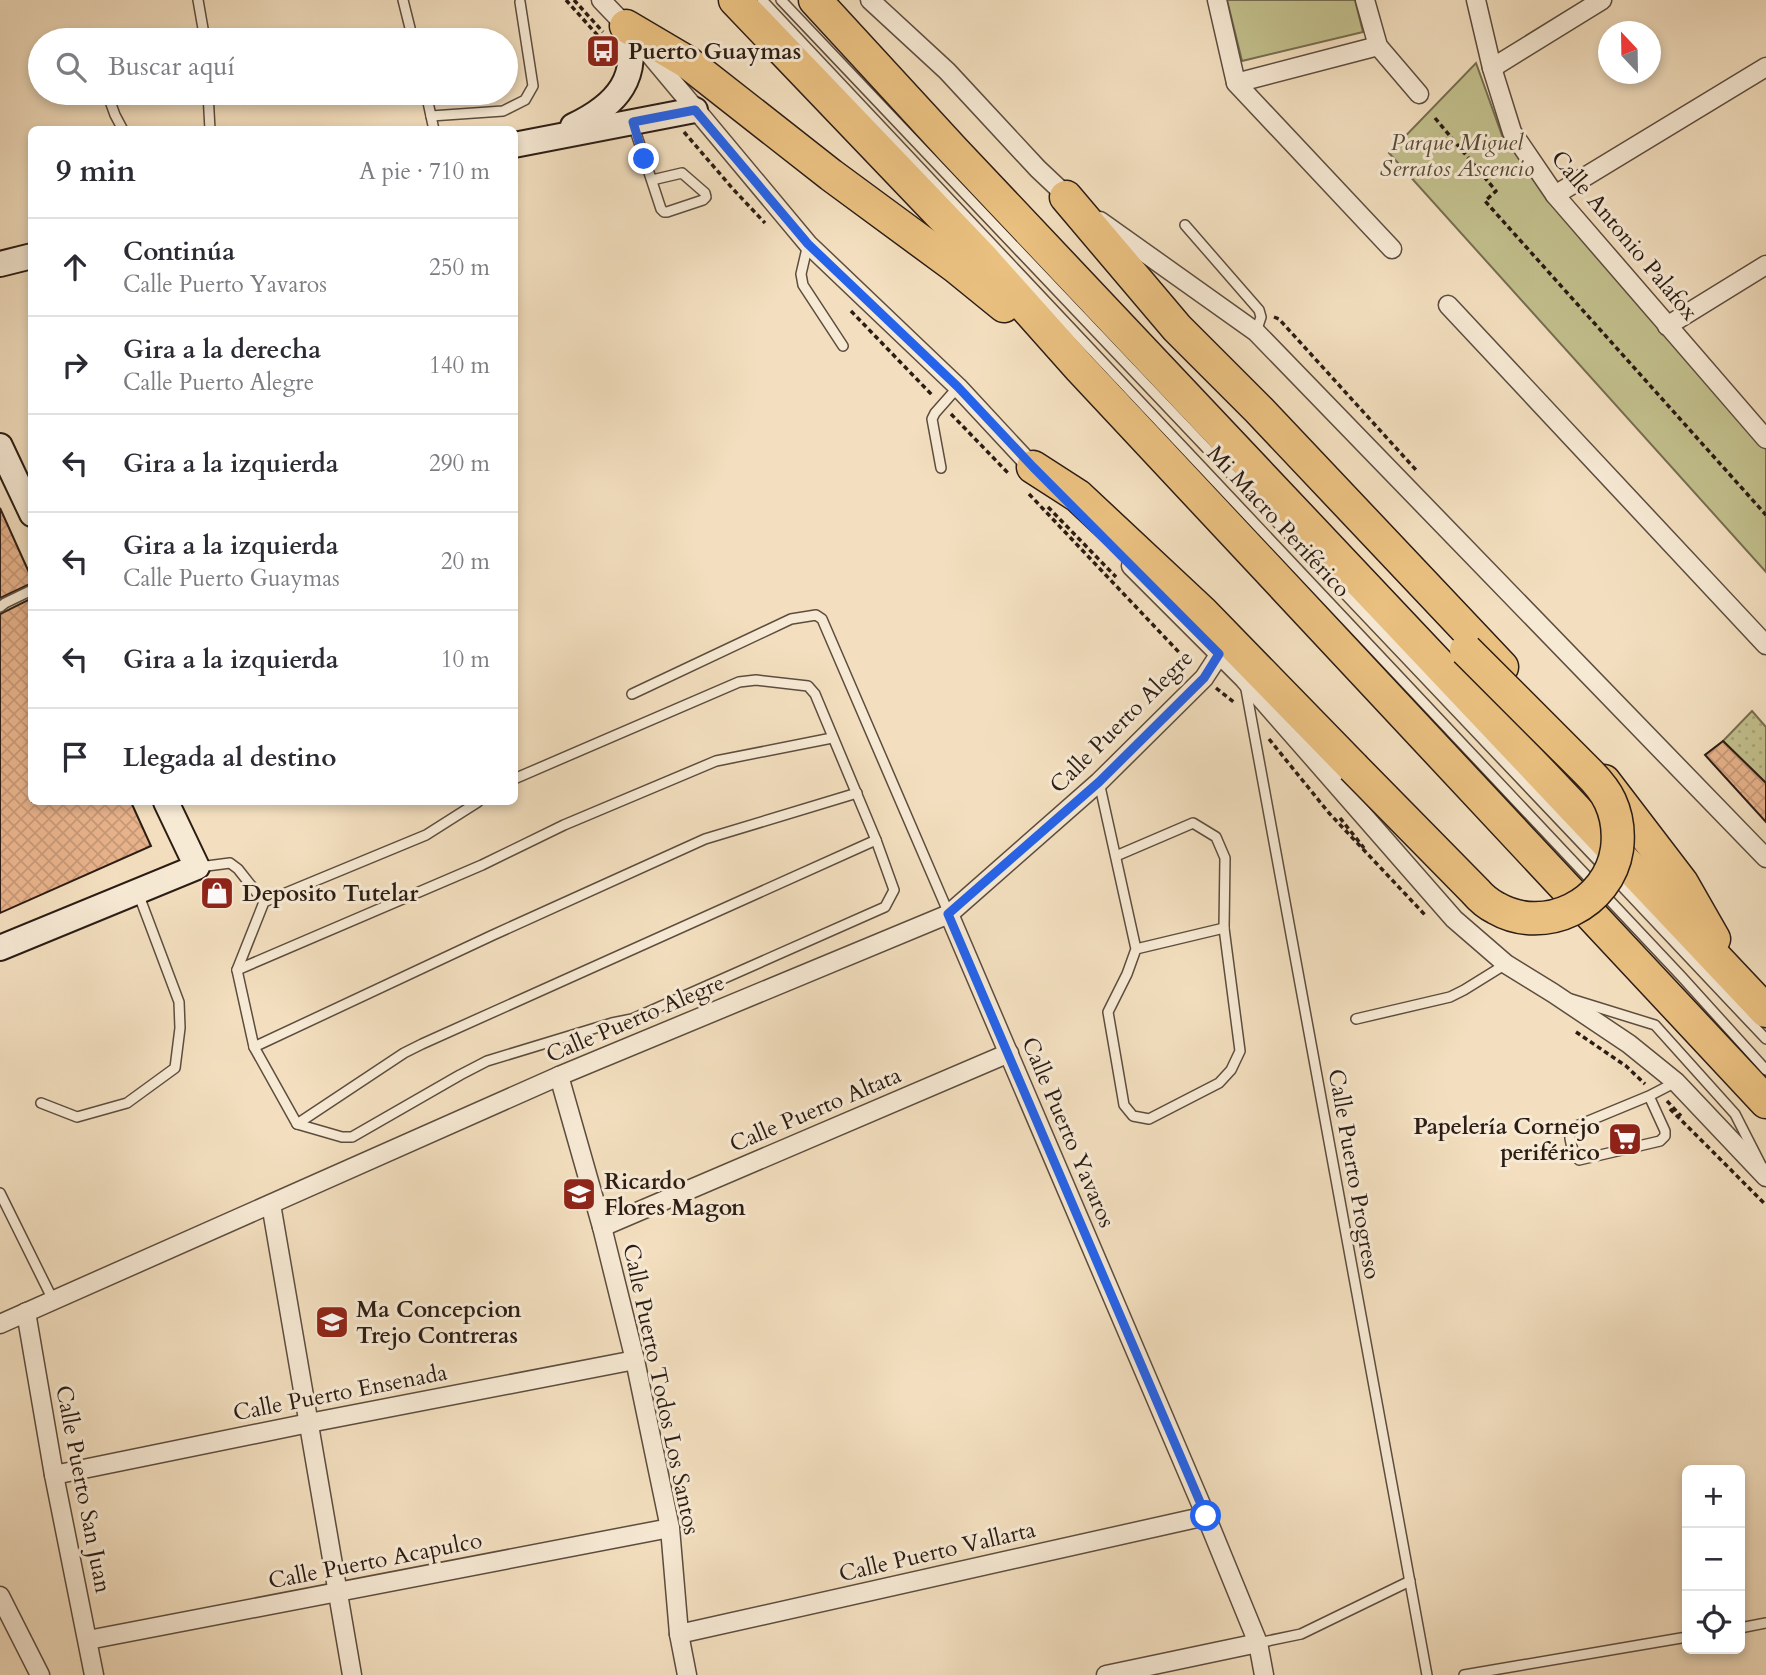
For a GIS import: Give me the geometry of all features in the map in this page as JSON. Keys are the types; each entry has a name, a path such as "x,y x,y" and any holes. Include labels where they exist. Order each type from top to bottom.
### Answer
{"highway":[{"path":"734,0 980,256 1080,368 1766,1102"},
{"path":"815,0 954,152 1766,1011"},
{"path":"626,26 687,62 831,175 956,267 1080,368"},
{"path":"1066,197 1177,328 1259,410 1575,747 1682,883 1735,977"},
{"path":"1033,467 1078,496 1193,604 1485,901 1522,918 1550,918 1576,909 1597,891 1612,868 1618,828 1610,801 1596,780 1230,410 1177,328"},
{"path":"1148,358 1230,410"}],"street":[{"path":"601,0 626,26 808,244 958,387 1033,467 1244,679 1454,919 1506,964 1629,1044 1676,1082 1766,1176"},
{"path":"870,0 947,71 1066,197 1256,332 1766,858"},
{"path":"1217,0 1236,83 1392,249"},
{"path":"1365,0 1378,46 1419,94"},
{"name":"Calle Antonio Palafox","path":"1476,0 1492,68 1513,132 1555,195 1766,439"},
{"path":"1492,68 1602,0"},
{"path":"547,138 600,111 626,82 631,48 626,26"},
{"path":"1236,83 1378,46"},
{"path":"1555,195 1766,67"},
{"path":"1265,114 1264,91 1274,73"},
{"path":"518,144 695,110"},
{"path":"0,264 28,257"},
{"path":"1667,326 1766,265"},
{"path":"1448,305 1766,645"},
{"path":"0,446 28,506"},
{"name":"Calle Puerto Alegre","path":"0,1324 559,1076 948,914 1099,782 1204,678 1219,654"},
{"path":"0,948 197,867 167,805"},
{"name":"Calle Puerto Yavaros","path":"948,914 1206,1516 1258,1643 1264,1675"},
{"name":"Calle Puerto Altata","path":"602,1227 1009,1053"},
{"name":"Calle Puerto Todos Los Santos","path":"559,1076 602,1227 635,1360 670,1528 679,1634 687,1675"},
{"path":"271,1203 352,1675"},
{"name":"Calle Puerto San Juan","path":"26,1312 54,1475 94,1675"},
{"name":"Calle Puerto Ensenada","path":"54,1475 635,1360"},
{"name":"Calle Puerto Vallarta","path":"679,1634 1206,1516"},
{"name":"Calle Puerto Acapulco","path":"88,1640 670,1528"},
{"path":"0,1596 40,1675"},
{"path":"1105,1675 1258,1643"}],"lane":[{"path":"198,0 203,28"},
{"path":"403,0 410,28"},
{"name":"Mi Macro Periférico","path":"762,0 1653,946 1766,1070"},
{"name":"Mi Macro Periférico","path":"781,0 1766,1039"},
{"path":"518,104 525,100 533,86 520,2"},
{"path":"111,105 121,126"},
{"path":"209,105 210,126"},
{"path":"429,105 434,126"},
{"path":"431,116 503,111 515,105"},
{"path":"633,122 661,209 664,212 706,197 705,193 682,173 652,180"},
{"path":"1185,225 1259,310 1261,317 1256,332"},
{"path":"808,244 801,274 803,285 843,346"},
{"path":"941,468 932,419 958,387"},
{"path":"0,607 28,592"},
{"name":"Calle Puerto Yavaros","path":"632,694 791,619 816,615 822,619 948,914"},
{"name":"Calle Puerto Progreso","path":"1244,679 1427,1675"},
{"path":"473,805 426,835 264,902 237,970 254,1047 297,1124 342,1138 352,1137 487,1061 632,1019 885,907 894,890 815,694 808,686 756,680 739,682 518,777"},
{"path":"237,970 482,865 564,825 716,761 832,738"},
{"path":"1099,782 1136,949 1127,975 1108,1012 1124,1105 1133,1116 1150,1119 1219,1083 1231,1070 1240,1051 1224,928 1224,858 1216,837 1193,823 1116,856"},
{"path":"254,1047 705,839 856,793"},
{"path":"297,1124 404,1053 422,1044 876,840"},
{"path":"197,867 230,863 264,902"},
{"path":"41,1103 77,1117 127,1103 175,1068 180,1028 179,1002 138,892"},
{"path":"1136,949 1224,928"},
{"path":"1356,1019 1450,997 1506,964"},
{"path":"1553,993 1655,1025 1735,1114 1766,1176"},
{"path":"1649,1096 1665,1131 1665,1136 1660,1141 1579,1160 1569,1137 1574,1127 1676,1082"},
{"path":"0,1193 53,1300"},
{"path":"1258,1643 1301,1634 1410,1581"},
{"path":"1745,1627 1766,1623"},
{"path":"1464,1675 1682,1638"}],"path":[{"path":"1435,118 1496,191 1485,201 1766,515"},
{"path":"1259,310 1279,319"}],"green space":[{"path":"1227,0 1355,0 1363,32 1242,61"},
{"name":"Parque Miguel Serratos Ascencio","path":"1476,63 1503,138 1766,448 1766,572 1389,153"},
{"path":"1752,711 1766,727 1766,783 1723,741"}],"building":[{"path":"0,508 28,570 28,585 0,598"},
{"path":"28,600 28,805 132,805 151,846 0,913 0,614"},
{"path":"1723,741 1766,783 1766,822 1705,755"}],"place":[{"name":"Puerto Guaymas","path":"603,51"},
{"name":"Deposito Tutelar","path":"217,893"},
{"name":"Papelería Cornejo periférico","path":"1625,1139"},
{"name":"Ricardo Flores Magon","path":"579,1194"},
{"name":"Ma Concepcion Trejo Contreras","path":"332,1322"}],"route":[{"path":"644,159 633,122 695,110 808,244 958,387 1033,467 1219,654 1204,678 1099,782 948,914 1206,1516"}]}
